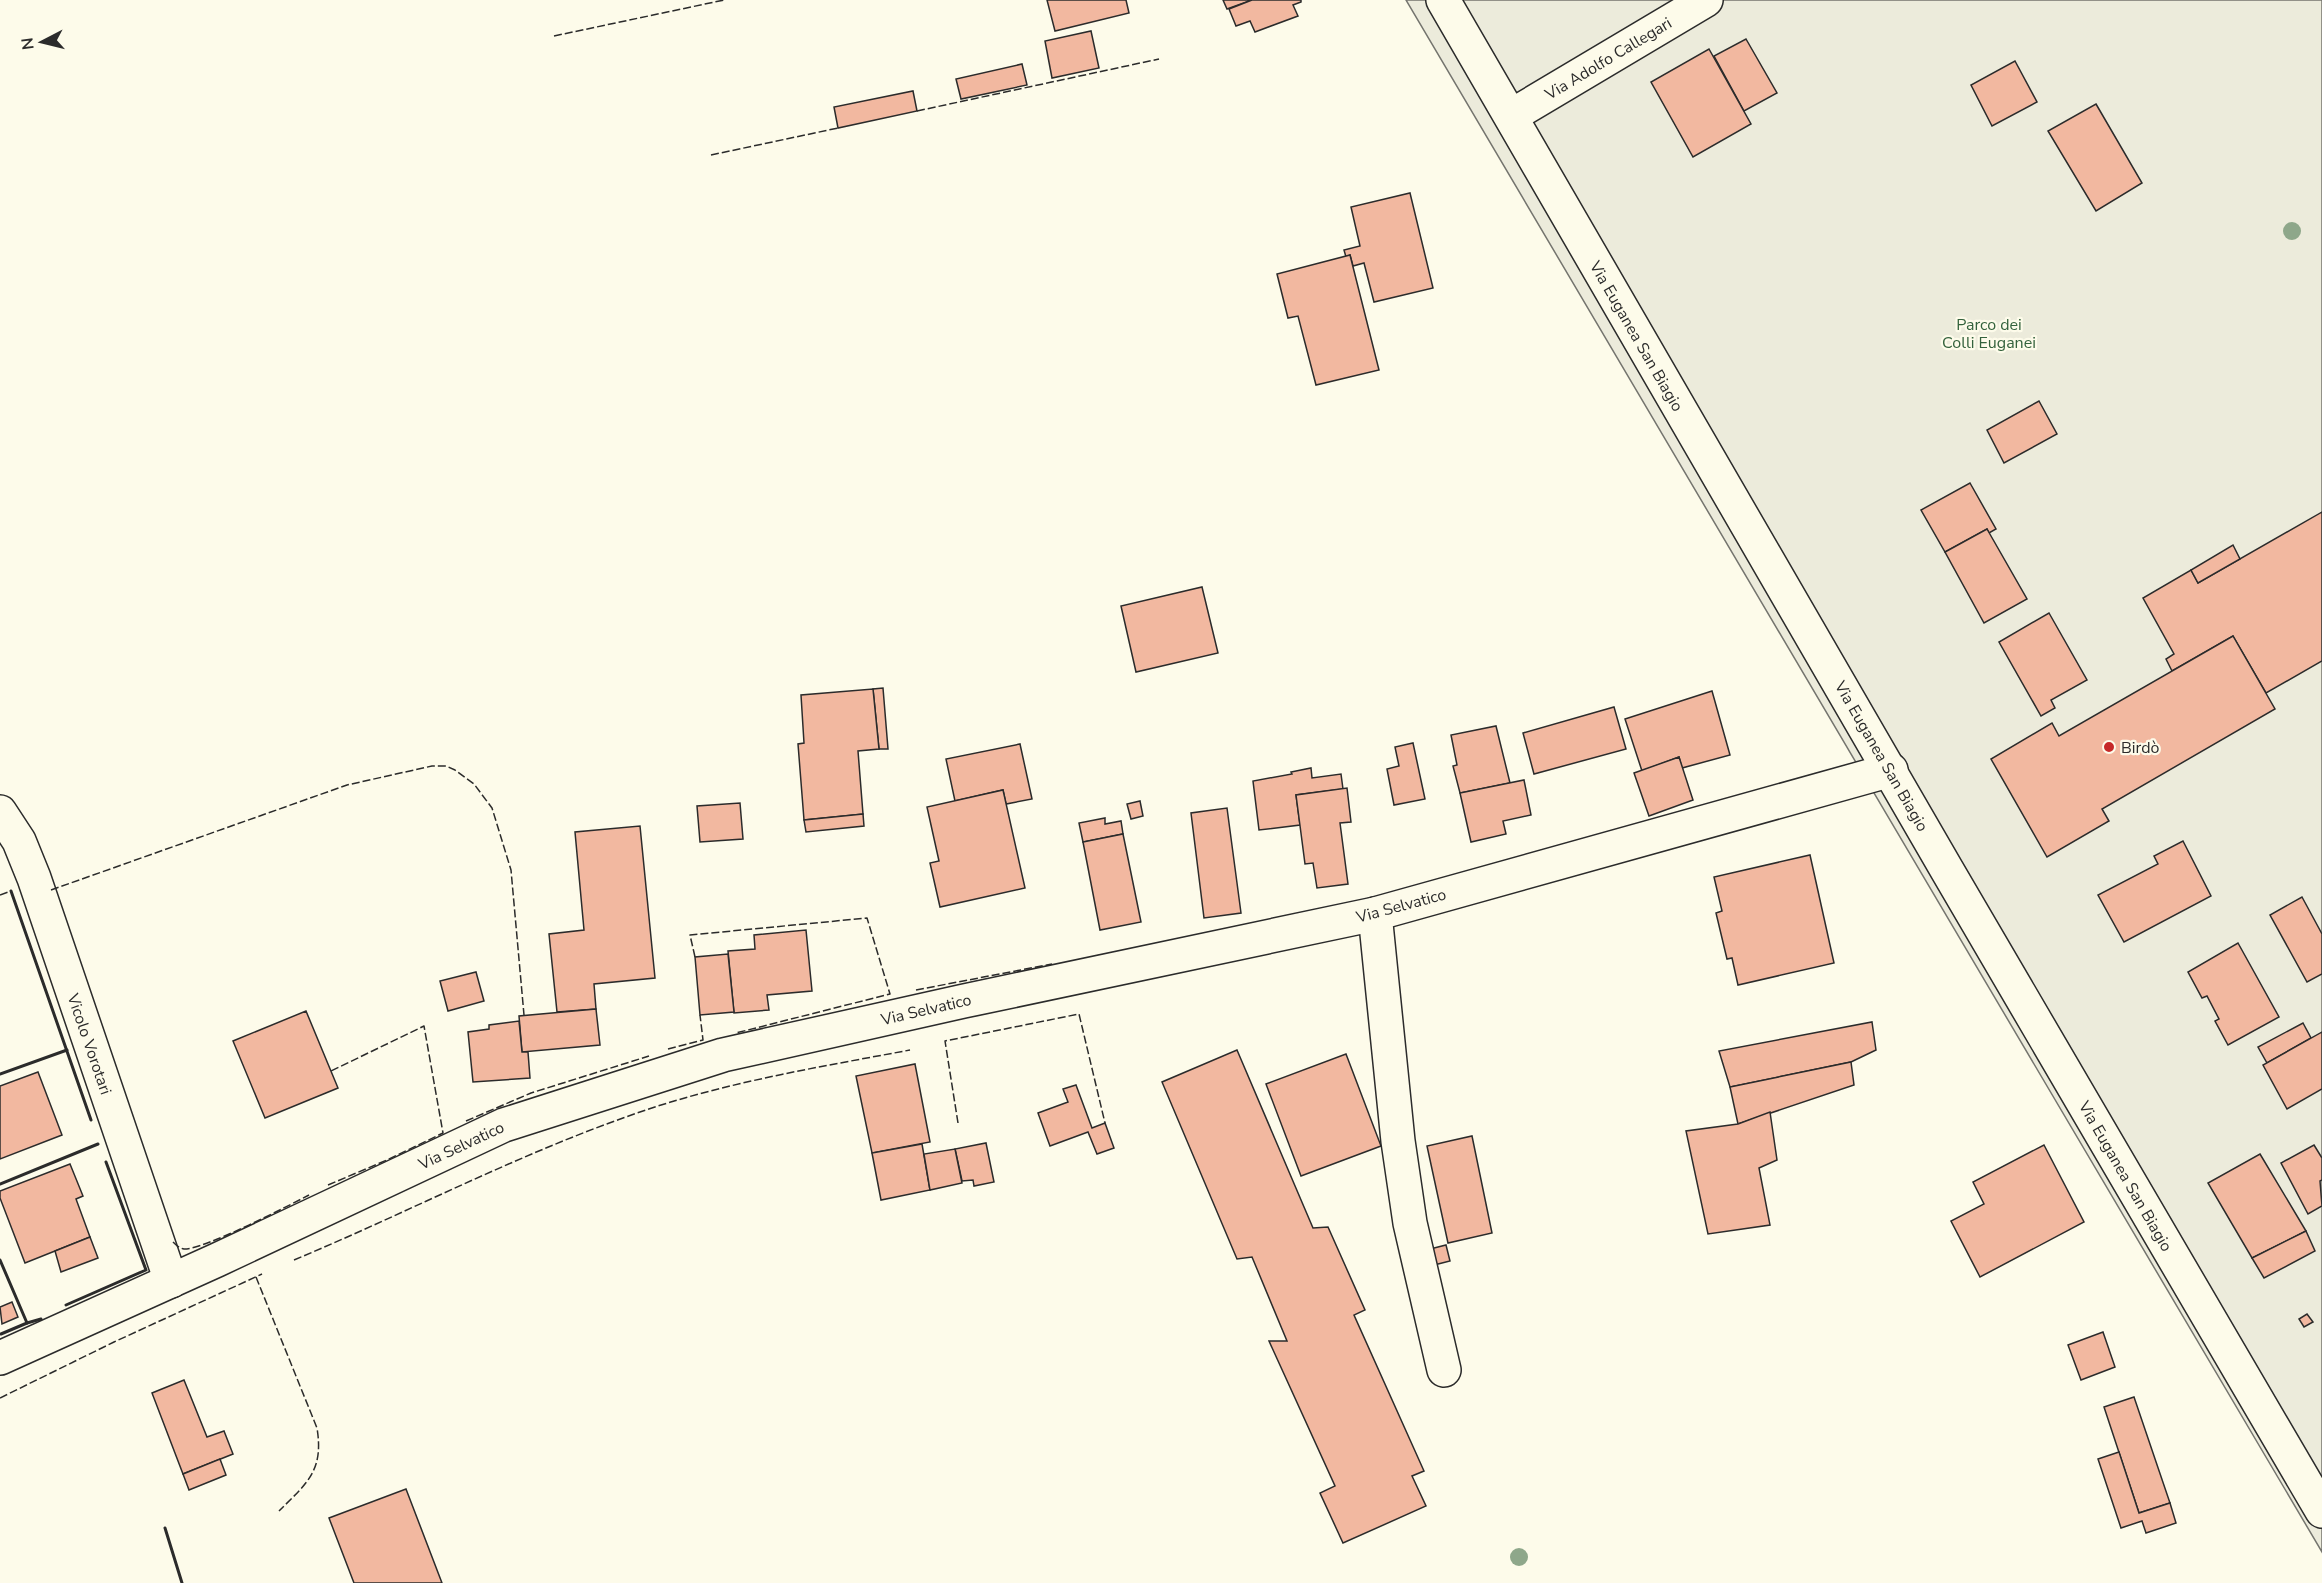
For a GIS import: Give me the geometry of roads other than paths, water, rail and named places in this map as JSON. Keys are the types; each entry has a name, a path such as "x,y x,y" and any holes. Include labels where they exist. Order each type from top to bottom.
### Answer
{"street":[{"name":"Via Euganea San Biagio","path":"1443,0 1959,891 2322,1511"},
{"name":"Via Adolfo Callegari","path":"1510,116 1706,0"},
{"name":"Via Selvatico","path":"0,1358 171,1281 504,1125 723,1055 976,998 1375,914 1891,770"},
{"name":"Vicolo Vorotari","path":"0,812 19,841 34,879 171,1281"},
{"path":"1375,914 1398,1141 1410,1223 1444,1370"}],"place":[{"name":"Birdò","path":"2109,747"}],"park label":[{"name":"Parco dei Colli Euganei","path":"1989,333"}]}
